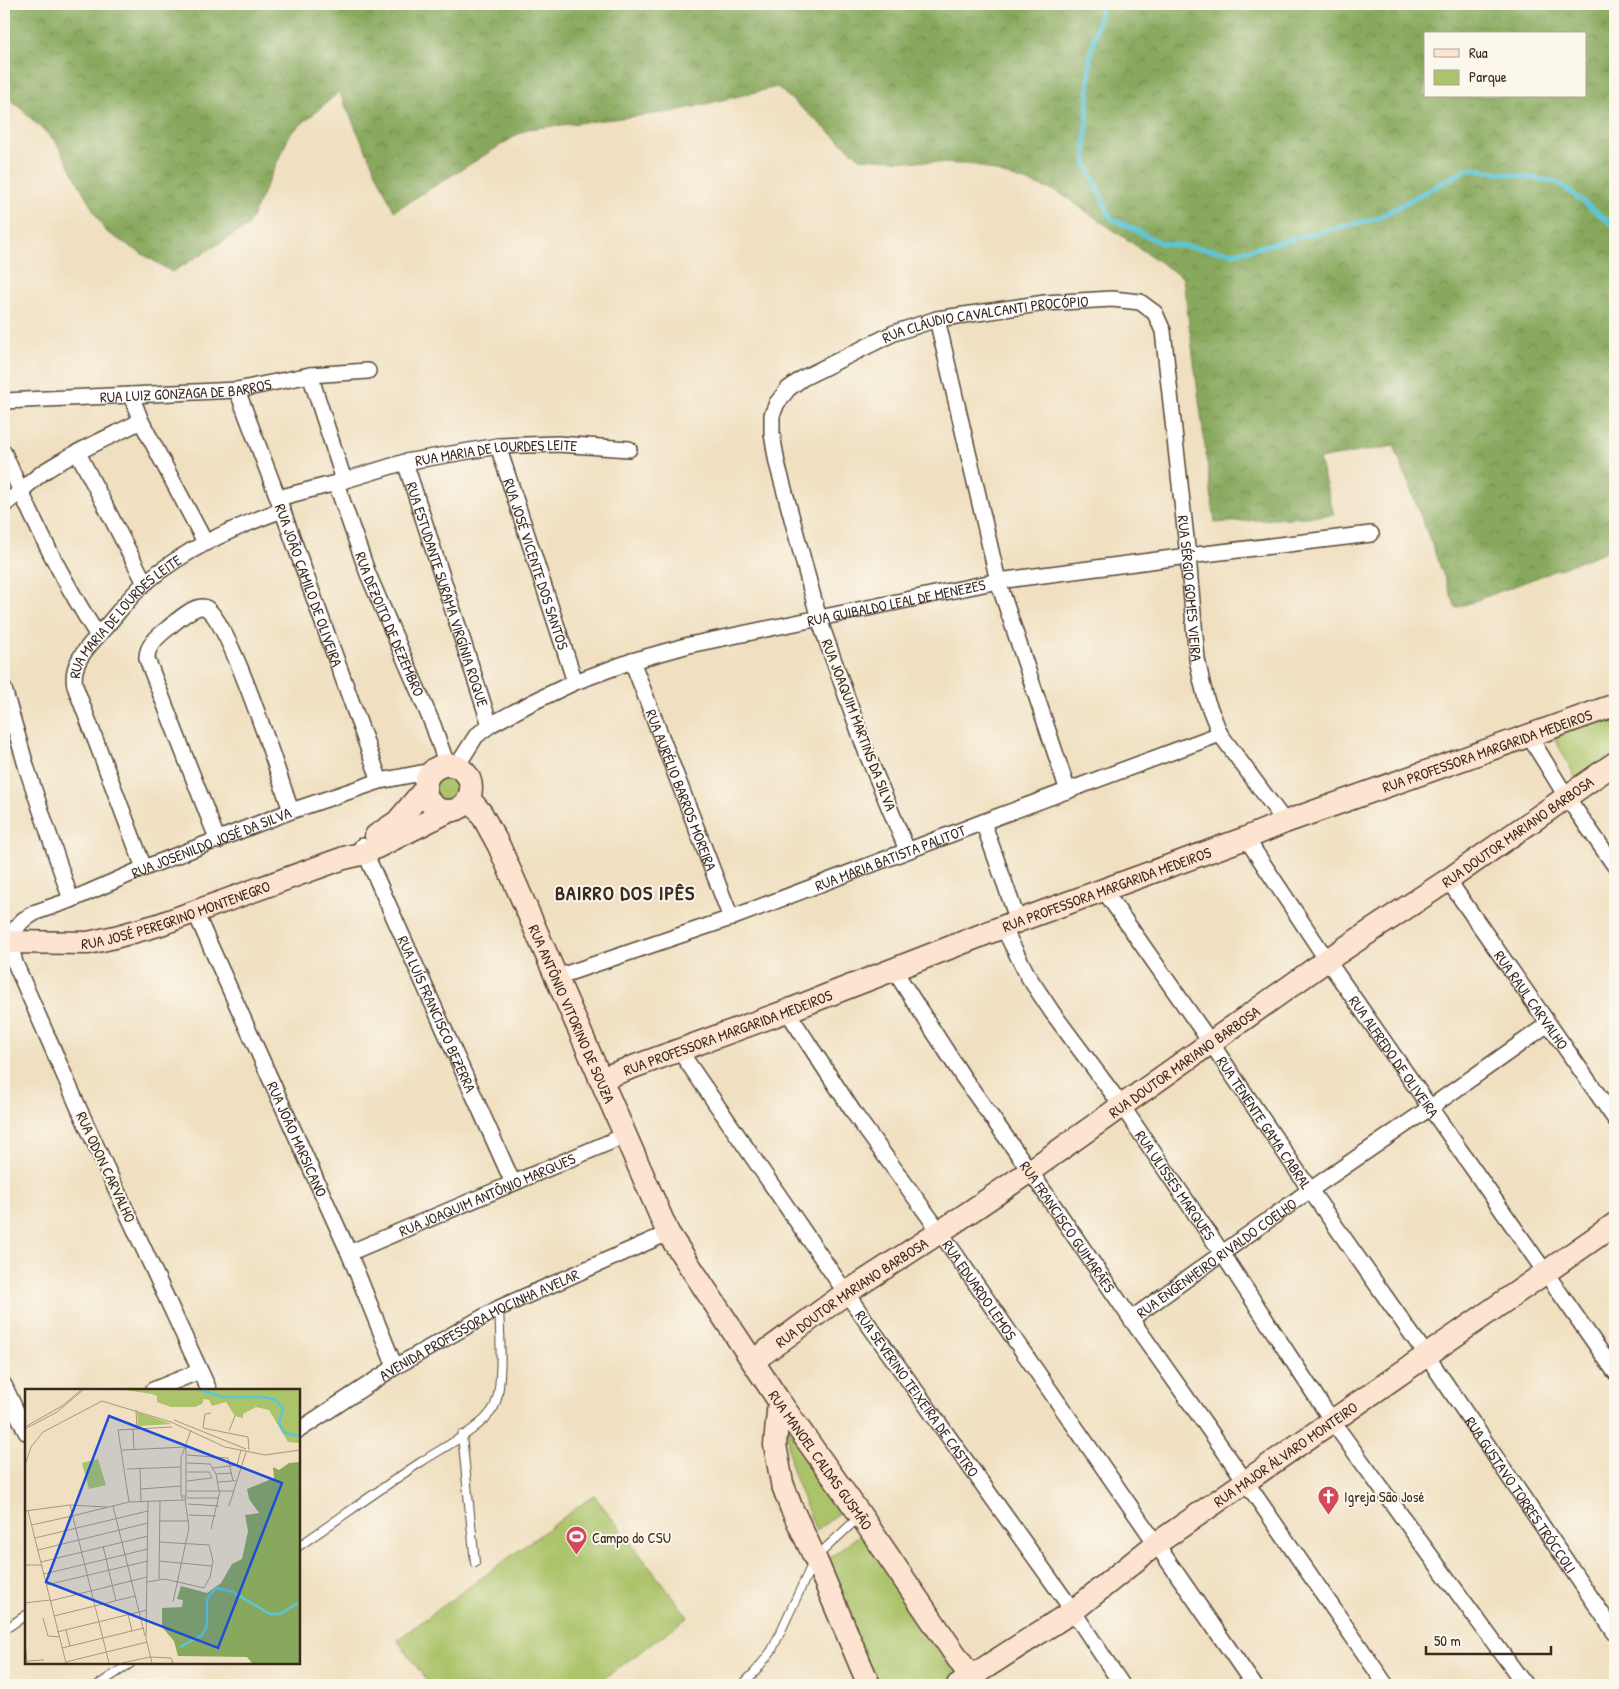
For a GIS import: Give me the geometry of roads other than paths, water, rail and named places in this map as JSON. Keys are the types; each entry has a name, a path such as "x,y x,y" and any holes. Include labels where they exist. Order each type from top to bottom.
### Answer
{"main road":[{"name":"RUA PROFESSORA MARGARIDA MEDEIROS","path":"600,1080 1285,822 1615,705"},
{"name":"RUA DOUTOR MARIANO BARBOSA","path":"753,1361 846,1293 1030,1171 1327,960 1448,880 1615,763"},
{"path":"465,772 470,780 472,790 469,799 463,806 447,812 439,810 426,797 440,773 465,772"},
{"name":"RUA JOSÉ PEREGRINO MONTENEGRO","path":"363,849 397,822 440,773"},
{"name":"RUA ANTÔNIO VITORINO DE SOUZA","path":"469,799 489,826 557,977 624,1136 668,1234"},
{"name":"RUA JOSÉ PEREGRINO MONTENEGRO","path":"7,942 88,942 150,927 344,858 447,812"},
{"name":"RUA MAJOR ÁLVARO MONTEIRO","path":"968,1682 982,1668 1073,1612 1156,1544 1615,1224"},
{"name":"RUA MANOEL CALDAS GUSMÃO","path":"668,1234 779,1401 861,1516 968,1682"},
{"path":"779,1401 775,1445 779,1470 791,1507 815,1558 869,1685"}],"street":[{"name":"RUA CLÁUDIO CAVALCANTI PROCÓPIO","path":"803,378 894,333 937,319 1045,303 1112,299 1140,302 1155,313 1163,331"},
{"path":"937,319 998,581 1068,791"},
{"name":"RUA SÉRGIO GOMES VIEIRA","path":"1163,331 1188,556 1197,659 1206,699 1220,734 1285,822"},
{"name":"RUA LUIZ GONZAGA DE BARROS","path":"4,401 237,390 310,375 368,371"},
{"name":"RUA DEZOITO DE DEZEMBRO","path":"310,375 368,574 433,725 440,773"},
{"name":"RUA JOAQUIM MARTINS DA SILVA","path":"803,378 788,389 777,402 772,415 772,434 777,463 819,619 867,754 907,850"},
{"name":"RUA JOÃO CAMILO DE OLIVEIRA","path":"237,390 380,781"},
{"path":"131,396 141,421 205,542"},
{"path":"4,505 41,474 141,421"},
{"name":"RUA MARIA DE LOURDES LEITE","path":"144,868 73,678 74,669 82,655 145,584 205,542 240,526 280,504 340,482 405,462 498,446 558,444 629,449"},
{"name":"RUA JOSÉ VICENTE DOS SANTOS","path":"498,446 575,682"},
{"path":"4,453 20,493 60,573 98,636"},
{"path":"78,453 145,584"},
{"name":"RUA ESTUDANTE SURAMA VIRGÍNIA ROQUE","path":"405,462 490,725"},
{"name":"RUA GUIBALDO LEAL DE MENEZES","path":"440,773 476,736 490,725 534,702 575,682 632,661 689,645 998,581 1371,534"},
{"path":"218,841 148,665 147,655 150,646 160,634 191,610 201,606 206,607 213,615 232,649 291,811"},
{"name":"RUA AURÉLIO BARROS MOREIRA","path":"632,661 731,918"},
{"path":"4,688 28,769 72,900"},
{"name":"RUA MARIA BATISTA PALITOT","path":"557,977 731,918 907,850 1220,734"},
{"path":"1529,736 1566,796 1615,866"},
{"name":"RUA JOSENILDO JOSÉ DA SILVA","path":"7,942 22,920 36,912 72,900 144,868 218,841 291,811 380,781 440,773"},
{"name":"RUA ULISSES MARQUES","path":"983,822 1011,924 1028,976 1052,1012 1122,1106 1332,1421 1525,1685"},
{"name":"RUA ALFREDO DE OLIVEIRA","path":"1246,838 1327,960 1615,1372"},
{"name":"RUA LUÍS FRANCISCO BEZERRA","path":"363,849 513,1183"},
{"name":"RUA RAUL CARVALHO","path":"1448,880 1615,1119"},
{"name":"RUA TENENTE GAMA CABRAL","path":"1104,889 1310,1190 1427,1356"},
{"name":"RUA JOÃO MARSICANO","path":"195,912 349,1253 395,1367"},
{"name":"RUA ODON CARVALHO","path":"7,942 76,1102 209,1389"},
{"name":"RUA FRANCISCO GUIMARÃES","path":"894,970 964,1077 1386,1685"},
{"name":"RUA EDUARDO LEMOS","path":"787,1010 856,1116 940,1232 1254,1685"},
{"name":"RUA ENGENHEIRO RIVALDO COELHO","path":"1131,1319 1310,1190 1548,1024"},
{"name":"RUA SEVERINO TEIXEIRA DE CASTRO","path":"679,1050 846,1293 1073,1612 1122,1685"},
{"name":"RUA JOAQUIM ANTÔNIO MARQUES","path":"349,1253 624,1136"},
{"name":"AVENIDA PROFESSORA MOCINHA AVELAR","path":"300,1429 395,1367 499,1308 668,1234"},
{"name":"RUA GUSTAVO TORRES TRÓCCOLI","path":"1427,1356 1615,1633"},
{"path":"155,1389 200,1370"},
{"path":"4,1385 10,1416 25,1431"}],"lane":[{"path":"300,1545 487,1417 497,1399 500,1359 499,1308"},
{"path":"462,1435 475,1563"},
{"path":"742,1685 772,1650 815,1558 861,1516"},
{"path":"4,1630 25,1616"},
{"path":"98,1685 130,1664"}],"waterway":[{"path":"1102,4 1090,57 1085,160 1111,218 1161,243 1234,253 1378,218 1469,168 1557,182 1615,226"}],"place":[{"name":"Igreja São José","path":"1328,1515"},
{"name":"Campo do CSU","path":"576,1556"}],"district":[{"name":"BAIRRO DOS IPÊS","path":"625,892"}]}
